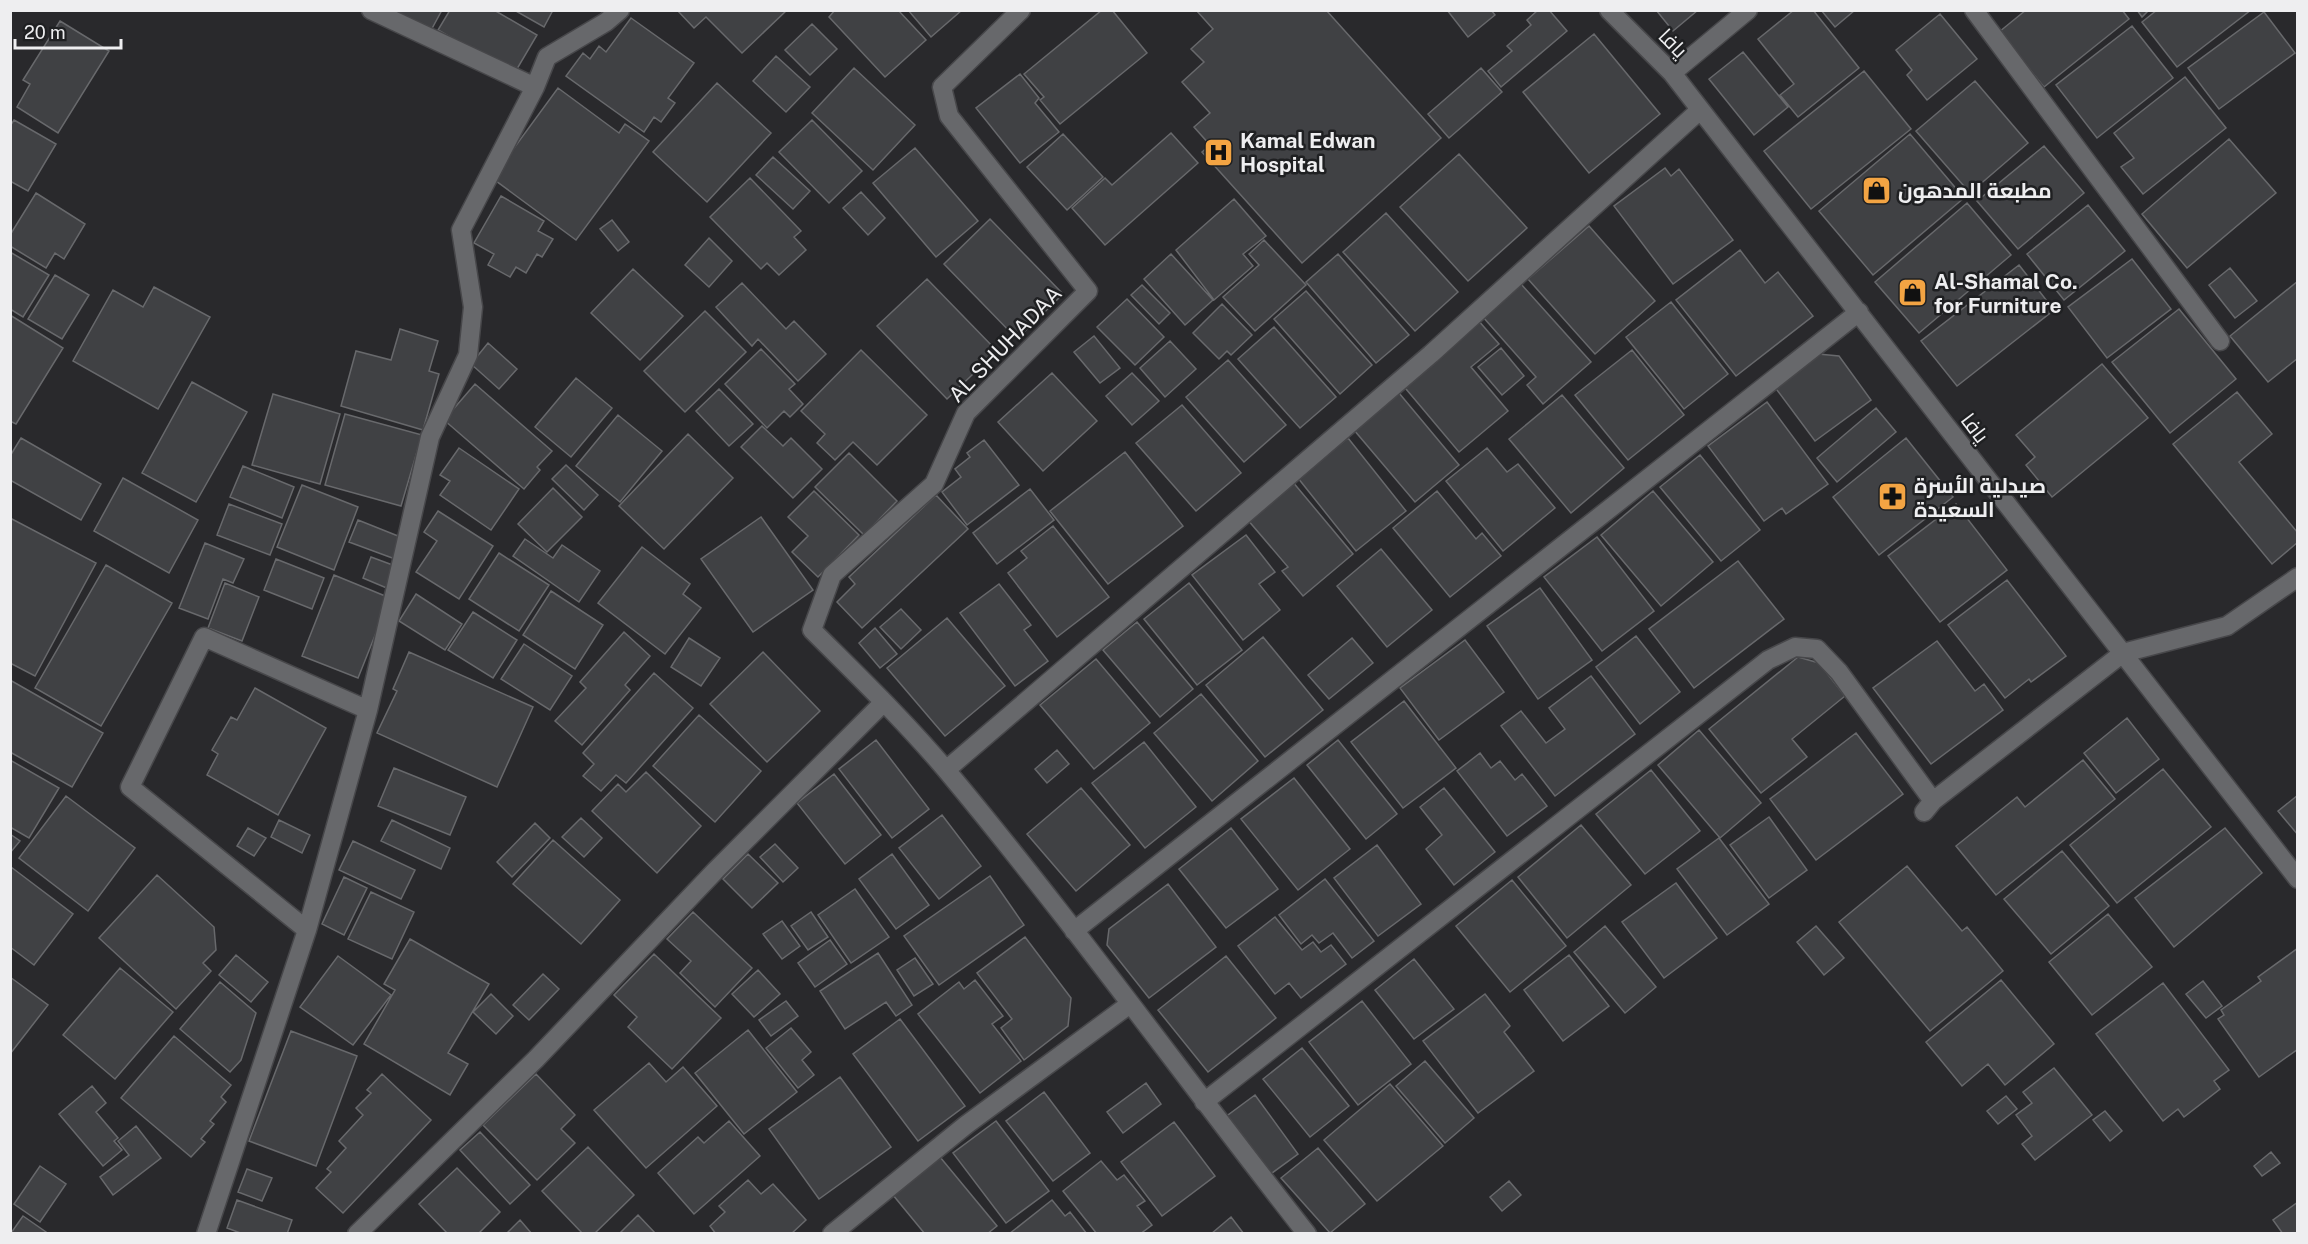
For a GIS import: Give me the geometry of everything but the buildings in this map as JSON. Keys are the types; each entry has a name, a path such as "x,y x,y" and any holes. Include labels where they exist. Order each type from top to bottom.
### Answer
{"street":[{"path":"371,10 535,87"},
{"path":"206,1233 307,930 368,710 430,437 468,355 473,307 461,230 535,87 547,57 606,22 620,10"},
{"name":"AL SHUHADAA","path":"884,702 812,630 832,575 934,483 966,413 1088,291 950,116 942,87 1021,10"},
{"name":"يافا","path":"1609,10 1671,73 1701,110 2298,879"},
{"path":"1671,73 1748,10"},
{"path":"1974,10 2220,340"},
{"path":"946,770 1431,354 1701,110"},
{"path":"1074,931 1859,312"},
{"path":"1204,1102 1768,660 1795,647 1817,649 1839,672 1928,806 2123,653 2227,626 2298,577"},
{"path":"307,930 130,787 204,637 368,710"},
{"path":"357,1233 536,1059 716,870 884,702 946,770 1074,931 1307,1233"},
{"path":"832,1233 966,1125 1130,1004"}],"place":[{"name":"Kamal Edwan Hospital","path":"1219,152"},
{"name":"مطبعة المدهون","path":"1877,190"},
{"name":"Al-Shamal Co. for Furniture","path":"1913,293"},
{"name":"صيدلية الأسرة السعيدة","path":"1893,497"}]}
